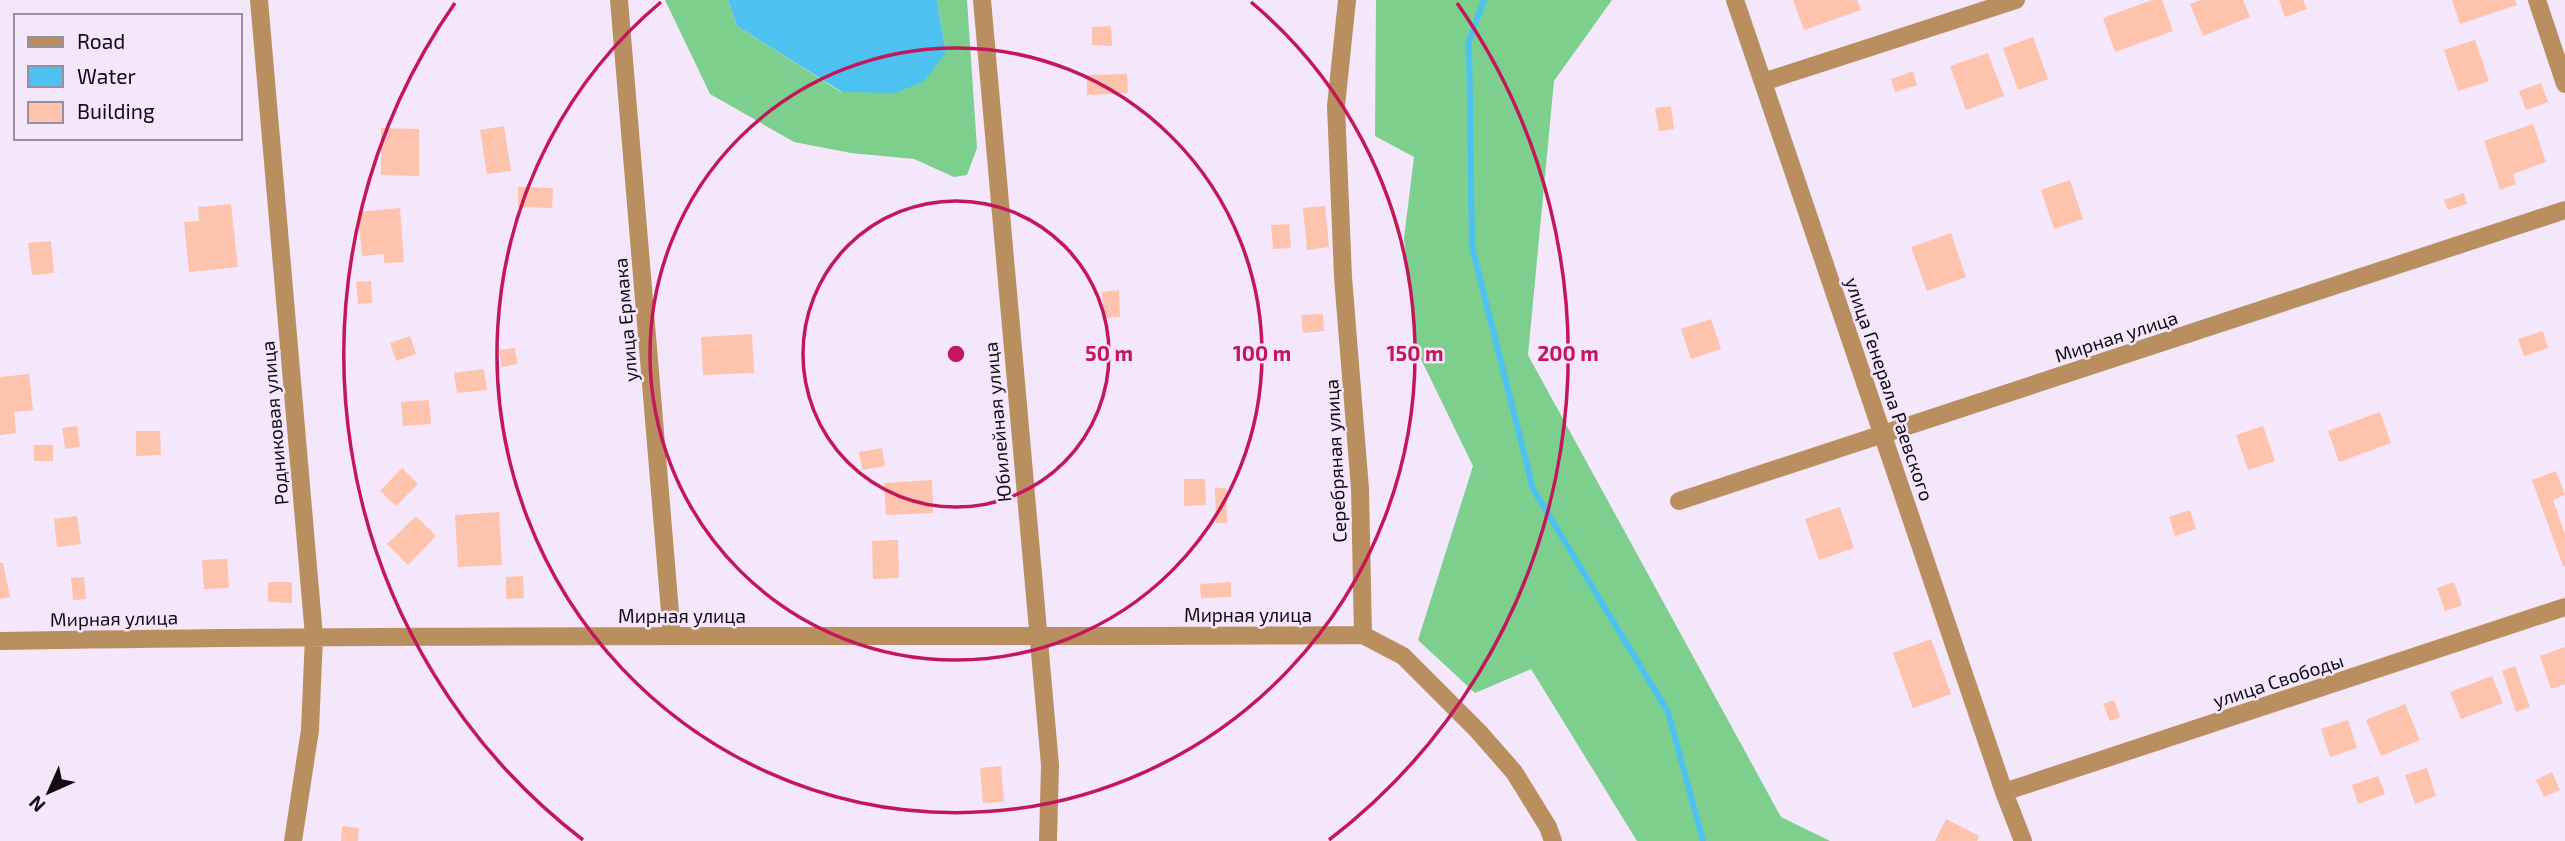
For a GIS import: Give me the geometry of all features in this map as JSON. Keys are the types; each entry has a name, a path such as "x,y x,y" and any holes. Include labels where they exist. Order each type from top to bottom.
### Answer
{"street":[{"name":"Родниковая улица","path":"259,0 314,636 310,730 293,841"},
{"name":"улица Ермака","path":"619,0 672,636"},
{"name":"Юбилейная улица","path":"982,0 1050,765 1048,841"},
{"name":"Серебряная улица","path":"1347,0 1336,106 1343,277 1360,489 1363,635"},
{"name":"улица Генерала Раевского","path":"1735,0 2022,841"},
{"path":"1763,82 2016,0"},
{"path":"2537,0 2565,85"},
{"name":"Мирная улица","path":"1679,501 2565,210"},
{"name":"улица Свободы","path":"2004,792 2565,607"},
{"name":"Мирная улица","path":"0,641 314,636 1363,635"},
{"path":"1363,635 1403,656 1478,731 1514,772 1548,827 1553,841"}],"green space":[{"path":"665,0 728,0 737,26 841,92 946,53 937,0 967,0 977,148 967,175 954,177 914,159 851,153 794,142 710,94"},
{"path":"1376,0 1612,0 1554,81 1528,355 1781,817 1830,841 1637,841 1531,669 1475,693 1418,640 1473,466 1416,349 1404,238 1414,157 1375,136"}],"water":[{"path":"728,0 937,0 946,53 923,82 895,93 842,92 737,26"}],"building":[{"path":"1793,0 1857,0 1861,10 1804,30"},
{"path":"2152,0 2162,0 2173,31 2115,52 2103,18"},
{"path":"2201,0 2243,0 2250,17 2203,36 2190,4"},
{"path":"2279,0 2303,0 2307,9 2285,17"},
{"path":"2452,0 2515,0 2517,5 2460,24"},
{"path":"1111,26 1112,46 1092,45 1092,27"},
{"path":"2033,37 2048,79 2018,90 2003,48"},
{"path":"2475,40 2489,81 2458,91 2444,50"},
{"path":"1988,53 2004,96 1966,110 1950,66"},
{"path":"1913,71 1917,85 1895,92 1891,79"},
{"path":"1127,74 1128,93 1087,95 1087,75"},
{"path":"2541,83 2548,102 2526,110 2519,91"},
{"path":"1671,106 1674,129 1659,131 1655,108"},
{"path":"2533,124 2546,162 2513,174 2516,184 2500,190 2484,141"},
{"path":"504,126 511,171 487,174 480,130"},
{"path":"381,128 419,129 419,176 381,175"},
{"path":"2070,180 2083,219 2054,229 2041,190"},
{"path":"518,187 553,188 552,208 518,207"},
{"path":"2464,193 2467,204 2448,210 2444,200"},
{"path":"231,204 238,267 189,272 184,222 199,221 198,207"},
{"path":"1325,206 1329,247 1307,250 1303,208"},
{"path":"400,208 404,262 384,263 384,254 362,256 358,212"},
{"path":"1289,224 1291,248 1273,249 1271,225"},
{"path":"1951,233 1966,277 1927,291 1911,247"},
{"path":"51,241 54,273 32,275 28,243"},
{"path":"371,281 372,303 358,304 356,282"},
{"path":"1119,290 1120,317 1104,318 1102,292"},
{"path":"1323,314 1324,331 1303,333 1301,315"},
{"path":"1711,319 1721,349 1691,359 1681,329"},
{"path":"2543,331 2548,348 2524,356 2518,339"},
{"path":"752,334 754,373 703,375 701,337"},
{"path":"410,336 416,354 396,361 390,343"},
{"path":"515,348 517,364 502,367 499,350"},
{"path":"484,369 487,390 457,393 454,373"},
{"path":"29,374 33,410 14,412 16,433 0,435 0,377"},
{"path":"429,400 431,424 403,426 401,402"},
{"path":"2380,412 2391,443 2339,462 2328,431"},
{"path":"77,426 80,447 65,449 62,428"},
{"path":"2263,426 2275,461 2248,470 2236,435"},
{"path":"136,431 160,431 161,455 136,456"},
{"path":"34,445 53,445 53,461 34,461"},
{"path":"882,448 885,466 862,470 859,452"},
{"path":"402,468 418,484 396,506 380,491"},
{"path":"2556,471 2565,495 2553,500 2565,534 2565,566 2532,480"},
{"path":"1184,479 1205,479 1206,505 1184,506"},
{"path":"932,480 933,513 886,515 884,483"},
{"path":"1215,488 1226,488 1227,523 1216,523"},
{"path":"1840,507 1854,548 1819,560 1805,519"},
{"path":"2190,510 2196,529 2175,536 2169,517"},
{"path":"499,512 502,565 458,567 455,515"},
{"path":"77,516 81,544 57,547 54,519"},
{"path":"416,516 436,536 408,565 387,544"},
{"path":"898,540 899,578 873,579 872,541"},
{"path":"227,559 229,588 204,589 202,560"},
{"path":"0,563 3,563 10,597 0,599"},
{"path":"523,576 524,598 506,599 506,577"},
{"path":"84,577 86,599 73,600 71,578"},
{"path":"268,582 292,582 292,603 268,602"},
{"path":"1231,582 1231,597 1201,598 1200,584"},
{"path":"2454,582 2462,605 2445,611 2437,588"},
{"path":"1931,639 1951,694 1913,708 1893,653"},
{"path":"2565,647 2565,684 2551,689 2540,656"},
{"path":"2515,666 2530,707 2516,712 2502,671"},
{"path":"2492,676 2503,703 2461,719 2450,692"},
{"path":"2114,700 2120,717 2110,721 2103,704"},
{"path":"2405,704 2420,740 2381,756 2366,720"},
{"path":"2348,720 2357,748 2330,757 2321,729"},
{"path":"1001,766 1004,802 983,803 980,768"},
{"path":"2427,768 2436,796 2415,804 2405,775"},
{"path":"2552,772 2560,790 2544,797 2536,780"},
{"path":"2378,776 2385,794 2358,804 2352,785"},
{"path":"1946,819 1979,836 1977,841 1935,841"},
{"path":"342,826 359,828 358,841 341,841"}],"waterway":[{"path":"1484,0 1469,41 1472,247 1533,489 1668,712 1703,841"}]}
